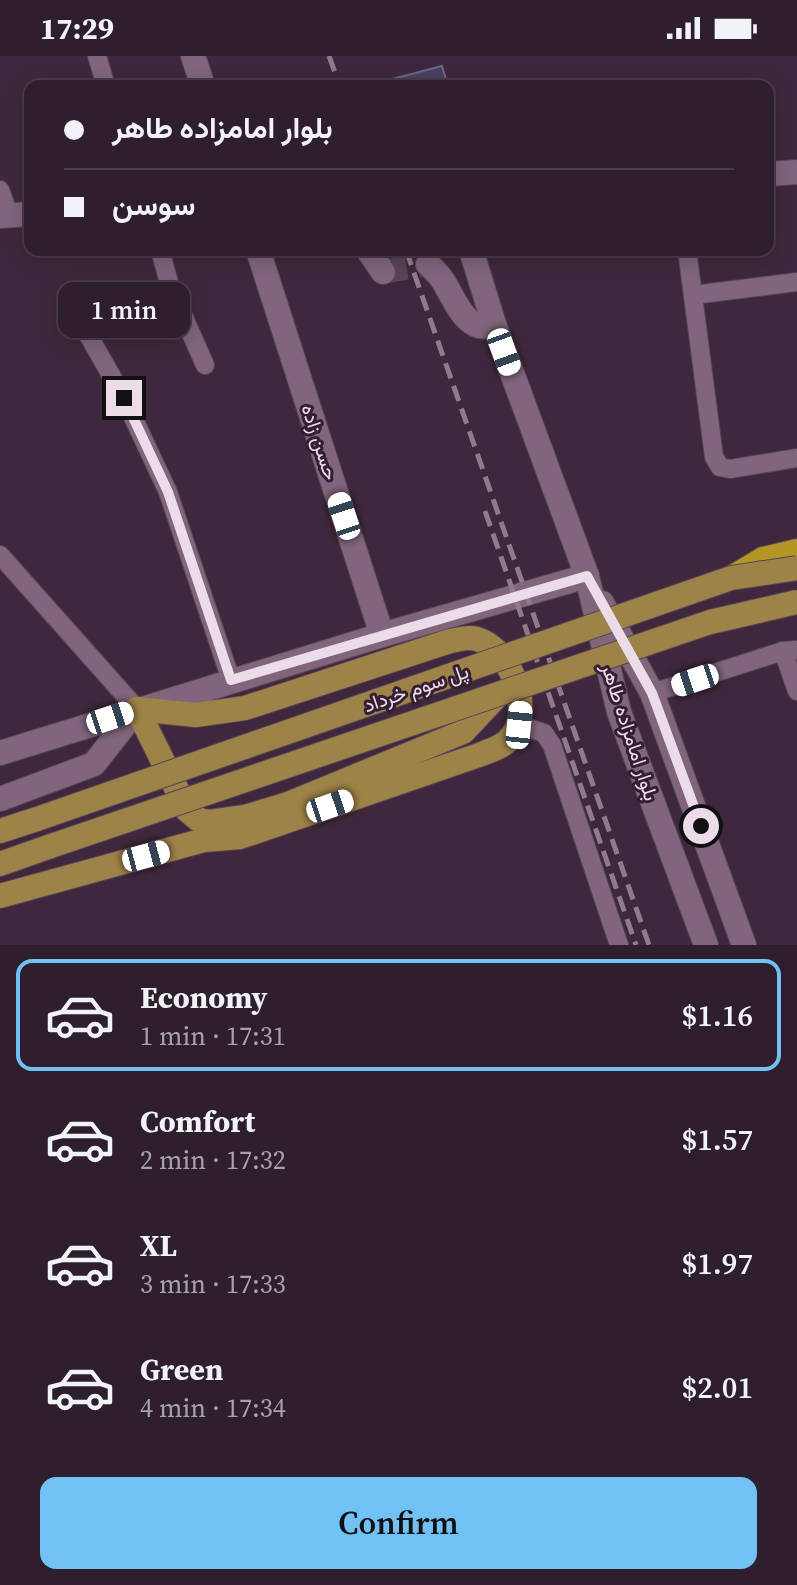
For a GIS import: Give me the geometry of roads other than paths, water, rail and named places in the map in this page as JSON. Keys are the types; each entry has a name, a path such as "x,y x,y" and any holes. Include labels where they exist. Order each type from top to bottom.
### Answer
{"highway":[{"path":"731,578 763,559 797,551"}],"main road":[{"name":"پل سوم خرداد","path":"0,831 731,578 797,568"},
{"name":"پل سوم خرداد","path":"0,864 495,698 710,622 797,602"},
{"path":"0,896 204,840 240,837 479,755 503,745 519,725 521,705 512,675 498,651 470,637 245,708 196,715 137,709"},
{"path":"137,709 187,810 199,820 209,822 245,817 288,804 463,732 495,698"}],"street":[{"path":"97,56 104,80"},
{"path":"193,56 201,80"},
{"path":"774,174 797,172"},
{"path":"0,190 13,215"},
{"path":"162,256 170,286 205,365"},
{"name":"حسن زاده","path":"260,256 382,635"},
{"path":"372,256 383,272"},
{"path":"0,753 231,680 587,576 494,324 473,256"},
{"path":"688,256 714,457 720,467 730,469 797,458"},
{"path":"428,264 444,280 460,312 474,325 486,328 494,324"},
{"path":"693,295 797,282"},
{"path":"170,286 79,316 124,398 168,492 231,680"},
{"path":"0,555 137,709"},
{"name":"بلوار امامزاده طاهر","path":"587,576 652,693 744,945"},
{"name":"بلوار امامزاده طاهر","path":"587,576 619,712 706,945"},
{"path":"652,693 790,650 797,691"},
{"path":"0,799 94,764 137,709"},
{"path":"519,725 544,733 552,745 619,945"},
{"path":"652,801 654,785 661,776 676,779 690,796"}],"tunnel":[{"path":"383,272 428,264"}],"railway":[{"path":"329,56 338,80"},
{"path":"408,256 649,945"},
{"path":"485,511 636,945"}]}
